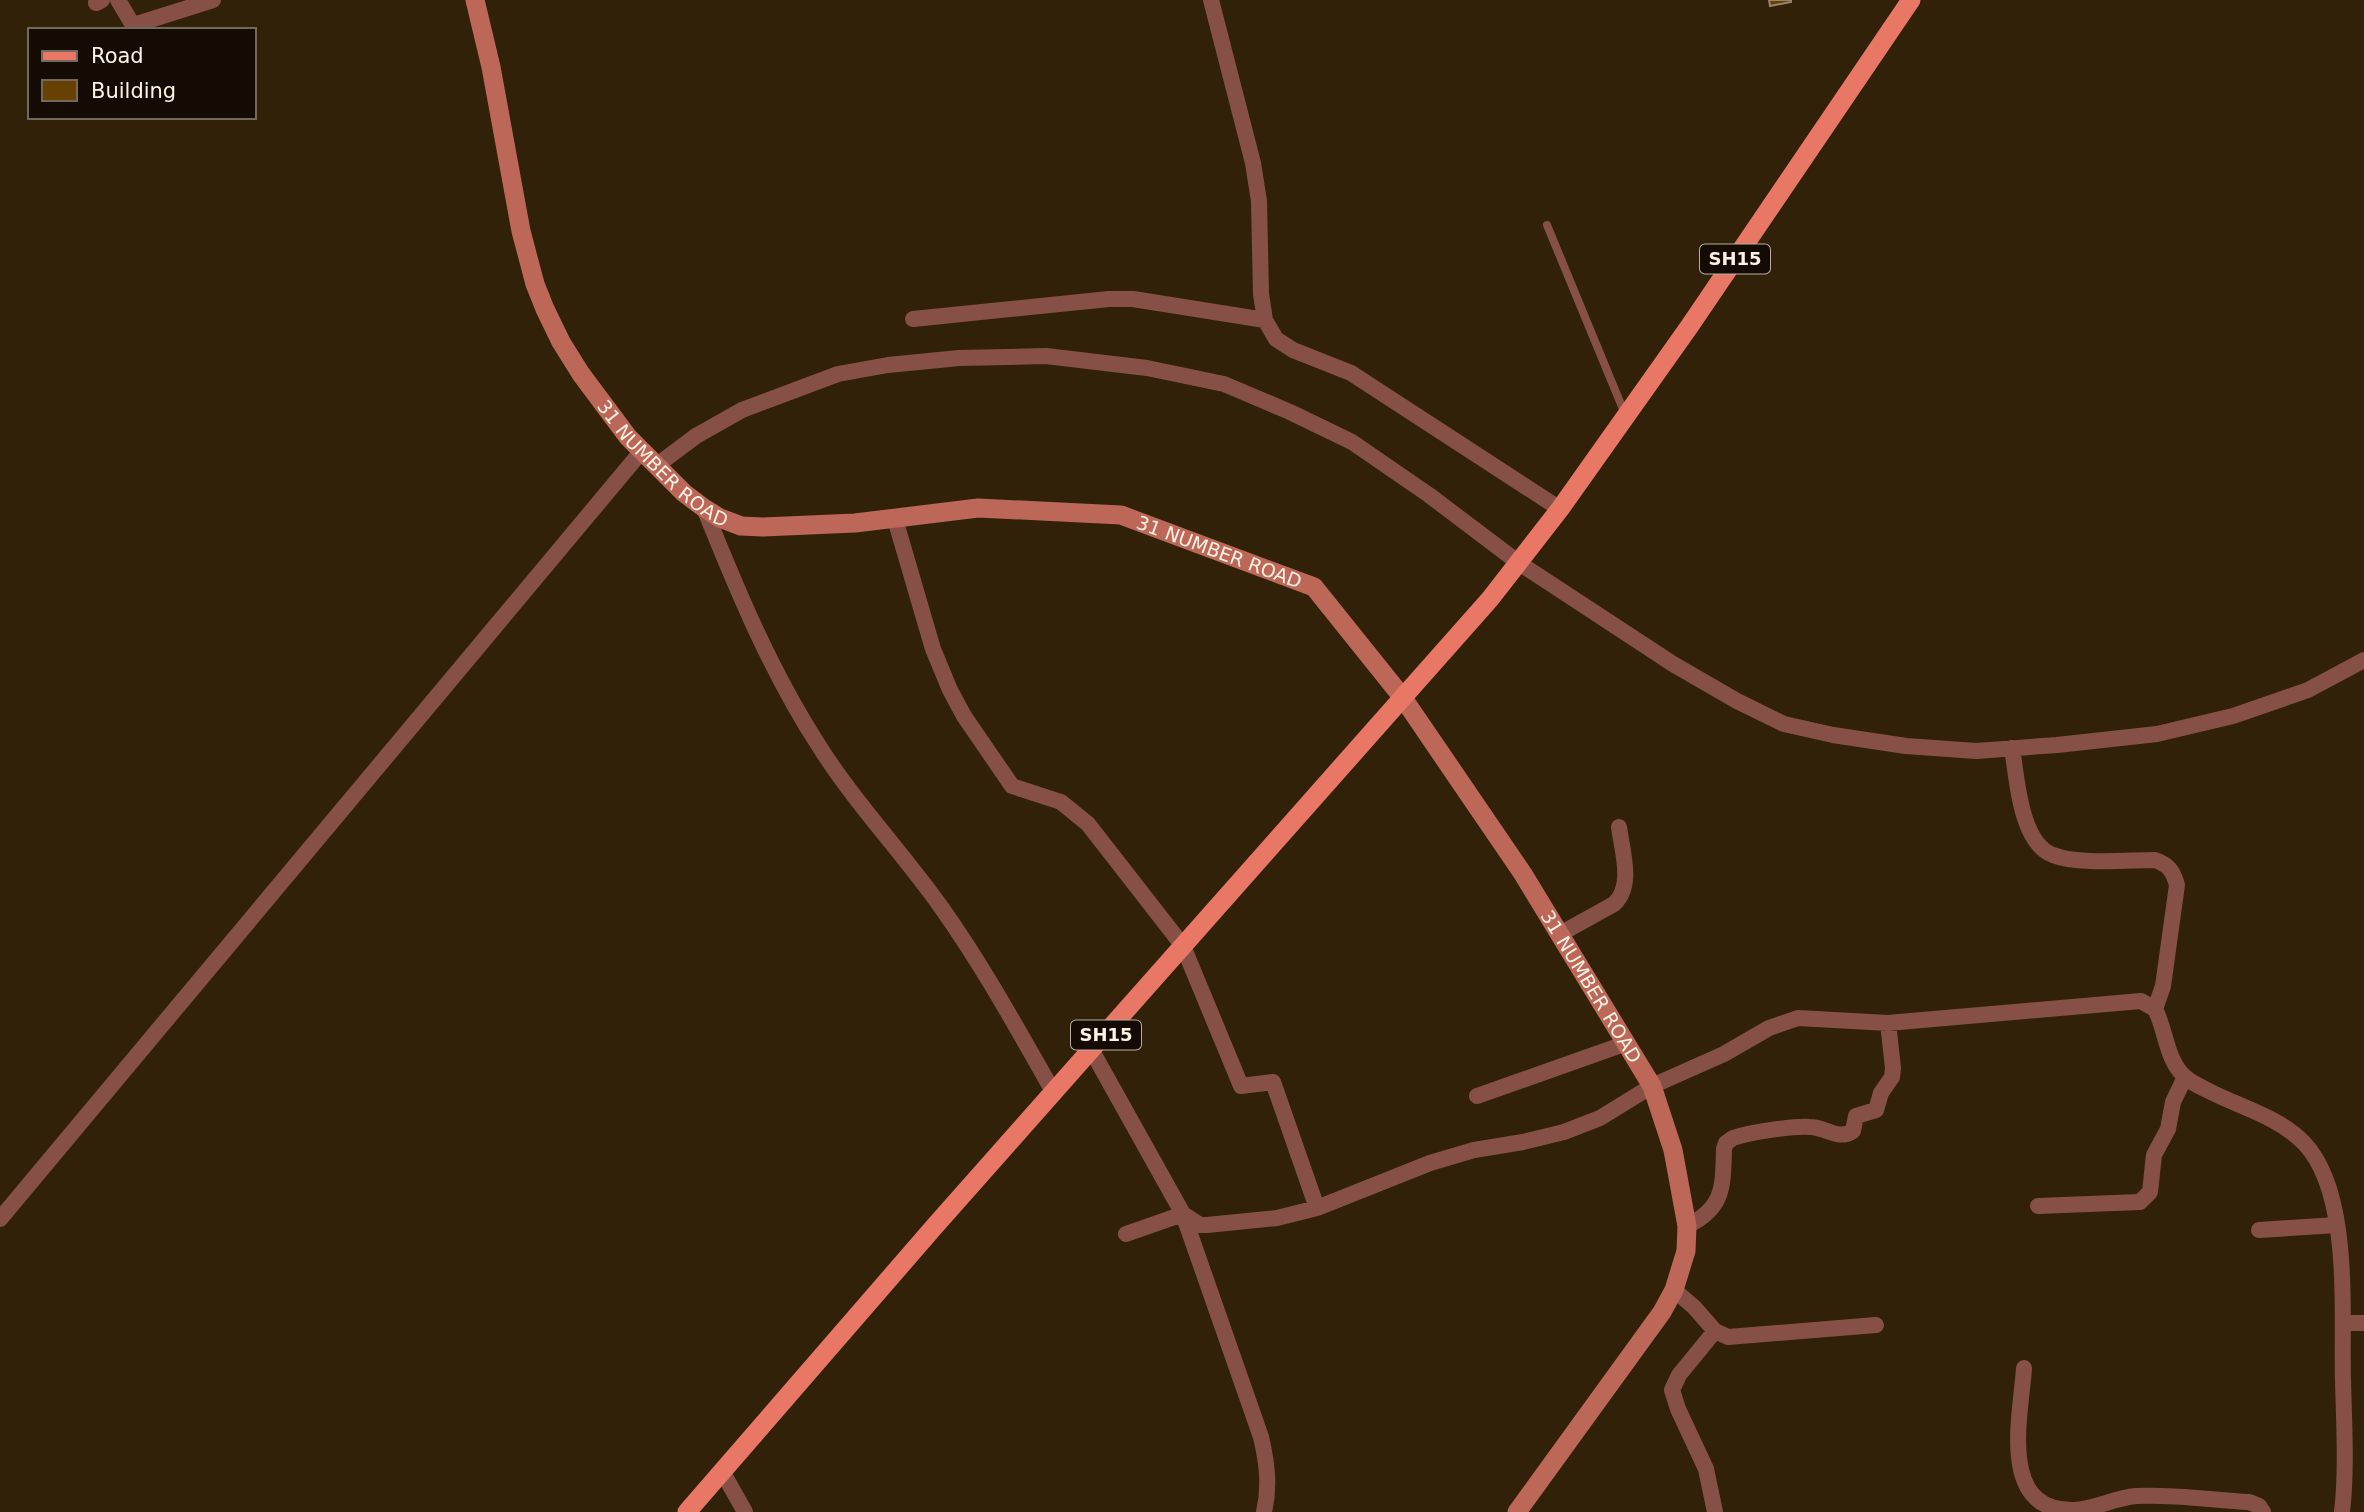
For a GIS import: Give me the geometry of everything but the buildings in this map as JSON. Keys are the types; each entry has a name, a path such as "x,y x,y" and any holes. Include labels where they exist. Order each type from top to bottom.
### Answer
{"main road":[{"name":"31 NUMBER ROAD","path":"475,0 491,67 521,231 535,284 561,342 581,374 635,445 684,493 720,518 741,526 808,527 978,508 1121,514 1314,587 1403,698 1523,874 1652,1086 1673,1150 1687,1226 1686,1251 1674,1290 1662,1312 1517,1512"},
{"name":"SH15","path":"687,1512 934,1227 1403,698 1521,560 1626,416 1911,0"}],"street":[{"path":"118,0 128,19 137,24 213,0"},
{"path":"1211,0 1253,163 1259,201 1261,294 1265,320 1276,339 1293,350 1351,373 1558,512"},
{"path":"913,319 1109,299 1133,299 1265,320"},
{"path":"656,466 696,436 742,410 838,374 888,365 959,358 1046,356 1147,368 1224,384 1352,442 1674,664 1737,701 1784,724 1833,735 1906,746 1976,751 2157,734 2233,716 2308,690 2362,663"},
{"path":"0,1219 635,445"},
{"path":"704,508 754,625 807,726 835,769 948,917 1001,1000 1054,1093"},
{"path":"895,519 942,672 964,716 1012,786 1061,802 1077,813 1183,946 1241,1086 1273,1082 1317,1209"},
{"path":"2012,748 2020,804 2028,827 2038,844 2051,855 2074,860 2155,860 2166,864 2174,873 2177,884 2164,986 2155,1009"},
{"path":"1560,934 1621,898 1626,880 1619,827"},
{"path":"1183,1214 1200,1225 1277,1218 1317,1209 1430,1163 1474,1150 1564,1132 1600,1118 1652,1086 1695,1068 1769,1028 1790,1020 1817,1018 1888,1023 2132,1000 2148,1003 2155,1009 2170,1052 2185,1077 2217,1096 2279,1124 2304,1143 2327,1180 2339,1250 2343,1323 2346,1470 2342,1512"},
{"path":"1687,1226 1713,1209 1720,1195 1724,1149 1733,1138 1810,1127 1840,1135 1848,1134 1853,1131 1856,1116 1876,1110 1881,1093 1892,1077 1888,1023"},
{"path":"1477,1096 1626,1042"},
{"path":"1092,1051 1183,1214 1261,1437 1268,1479 1264,1512"},
{"path":"2038,1206 2144,1200 2150,1192 2156,1150 2168,1129 2173,1101 2185,1077"},
{"path":"1126,1234 1183,1214"},
{"path":"2259,1230 2336,1225"},
{"path":"1674,1290 1721,1335 1735,1337 1876,1325"},
{"path":"2343,1323 2364,1323"},
{"path":"1715,1331 1671,1390 1706,1469 1715,1512"},
{"path":"2024,1368 2019,1469 2023,1482 2037,1501 2061,1510 2074,1510 2119,1498 2159,1496 2249,1502 2259,1506 2263,1512"},
{"path":"723,1473 745,1512"}],"lane":[{"path":"1547,225 1626,416"}]}
